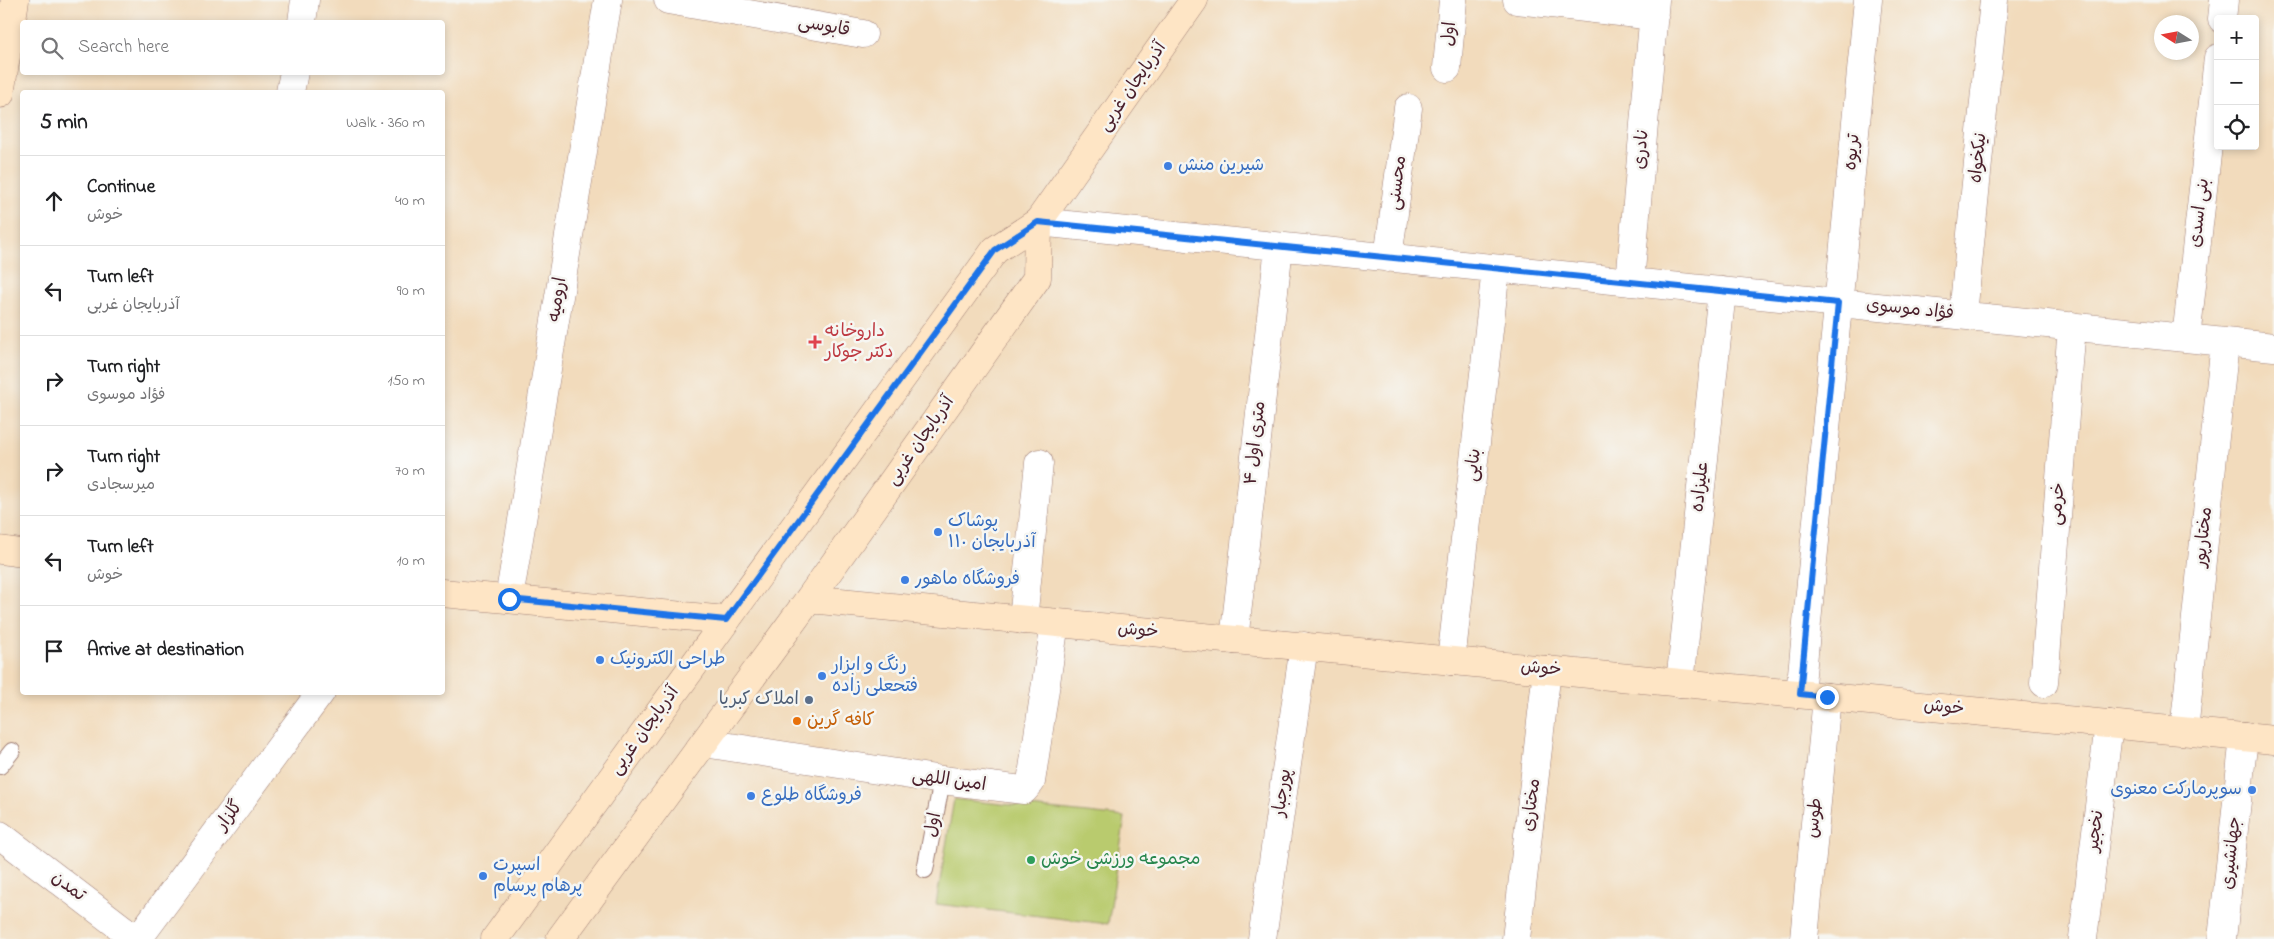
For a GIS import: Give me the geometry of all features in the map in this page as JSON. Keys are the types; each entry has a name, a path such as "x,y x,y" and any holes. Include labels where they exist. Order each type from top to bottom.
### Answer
{"main road":[{"path":"0,94 16,0"},
{"name":"آذربایجان غربی","path":"495,939 995,250 1038,222 1194,0"},
{"name":"آذربایجان غربی","path":"560,939 809,599 1037,278 1038,222"},
{"path":"0,550 20,553"},
{"path":"445,593 726,620"},
{"name":"خوش","path":"809,599 2274,740"}],"street":[{"path":"302,20 305,0"},
{"name":"ارومیه","path":"509,599 608,0"},
{"name":"قابوسی","path":"668,0 863,34"},
{"name":"اول","path":"1447,68 1453,0"},
{"name":"نادری","path":"1516,0 1655,8 1630,282"},
{"name":"تریوه","path":"1800,694 1868,0"},
{"name":"نیکخواه","path":"1963,315 1994,0"},
{"path":"2222,15 2224,0"},
{"name":"بنی اسدی","path":"2186,338 2218,60"},
{"path":"290,90 293,75"},
{"name":"محسنی","path":"1388,258 1408,108"},
{"name":"فؤاد موسوی","path":"1038,222 2274,347"},
{"name":"۴ متری اول","path":"1234,640 1279,247"},
{"name":"بنایی","path":"1451,661 1496,269"},
{"name":"علیزاده","path":"1680,683 1722,291"},
{"name":"خرمی","path":"2044,682 2072,326"},
{"name":"مختارپور","path":"2184,731 2225,342"},
{"path":"1022,620 1039,463"},
{"name":"امین اللهی","path":"704,743 1020,791 1028,788 1031,782 1055,623"},
{"name":"پورجبار","path":"1262,939 1304,646"},
{"name":"مختاری","path":"1516,939 1547,670"},
{"name":"گلزار","path":"137,939 319,695"},
{"name":"طوس","path":"1804,939 1827,697"},
{"name":"نخجیر","path":"2084,939 2109,724"},
{"name":"جهانشیری","path":"2222,939 2244,737"},
{"name":"تمدن","path":"0,835 137,939"}],"lane":[{"path":"0,766 12,752"},
{"name":"اول","path":"925,870 942,780"}],"green space":[{"name":"مجموعه ورزشی خوش","path":"954,799 1125,817 1108,924 936,904"}],"place":[{"name":"شیرین منش","path":"1168,166"},
{"name":"داروخانه دکتر جوکار","path":"815,342"},
{"name":"پوشاک آذربایجان ۱۱۰","path":"938,532"},
{"name":"فروشگاه ماهور","path":"905,580"},
{"name":"طراحی الکترونیک","path":"600,660"},
{"name":"رنگ و ابزار فتحعلی زاده","path":"822,676"},
{"name":"املاک کبریا","path":"809,700"},
{"name":"کافه گرین","path":"797,721"},
{"name":"سوپرمارکت معنوی","path":"2252,790"},
{"name":"فروشگاه طلوع","path":"751,796"},
{"name":"مجموعه ورزشی خوش","path":"1031,860"},
{"name":"اسپرت پرهام پرسام","path":"483,876"}],"route":[{"path":"509,599 726,620 995,250 1038,222 1838,303 1800,694 1827,697"}]}
